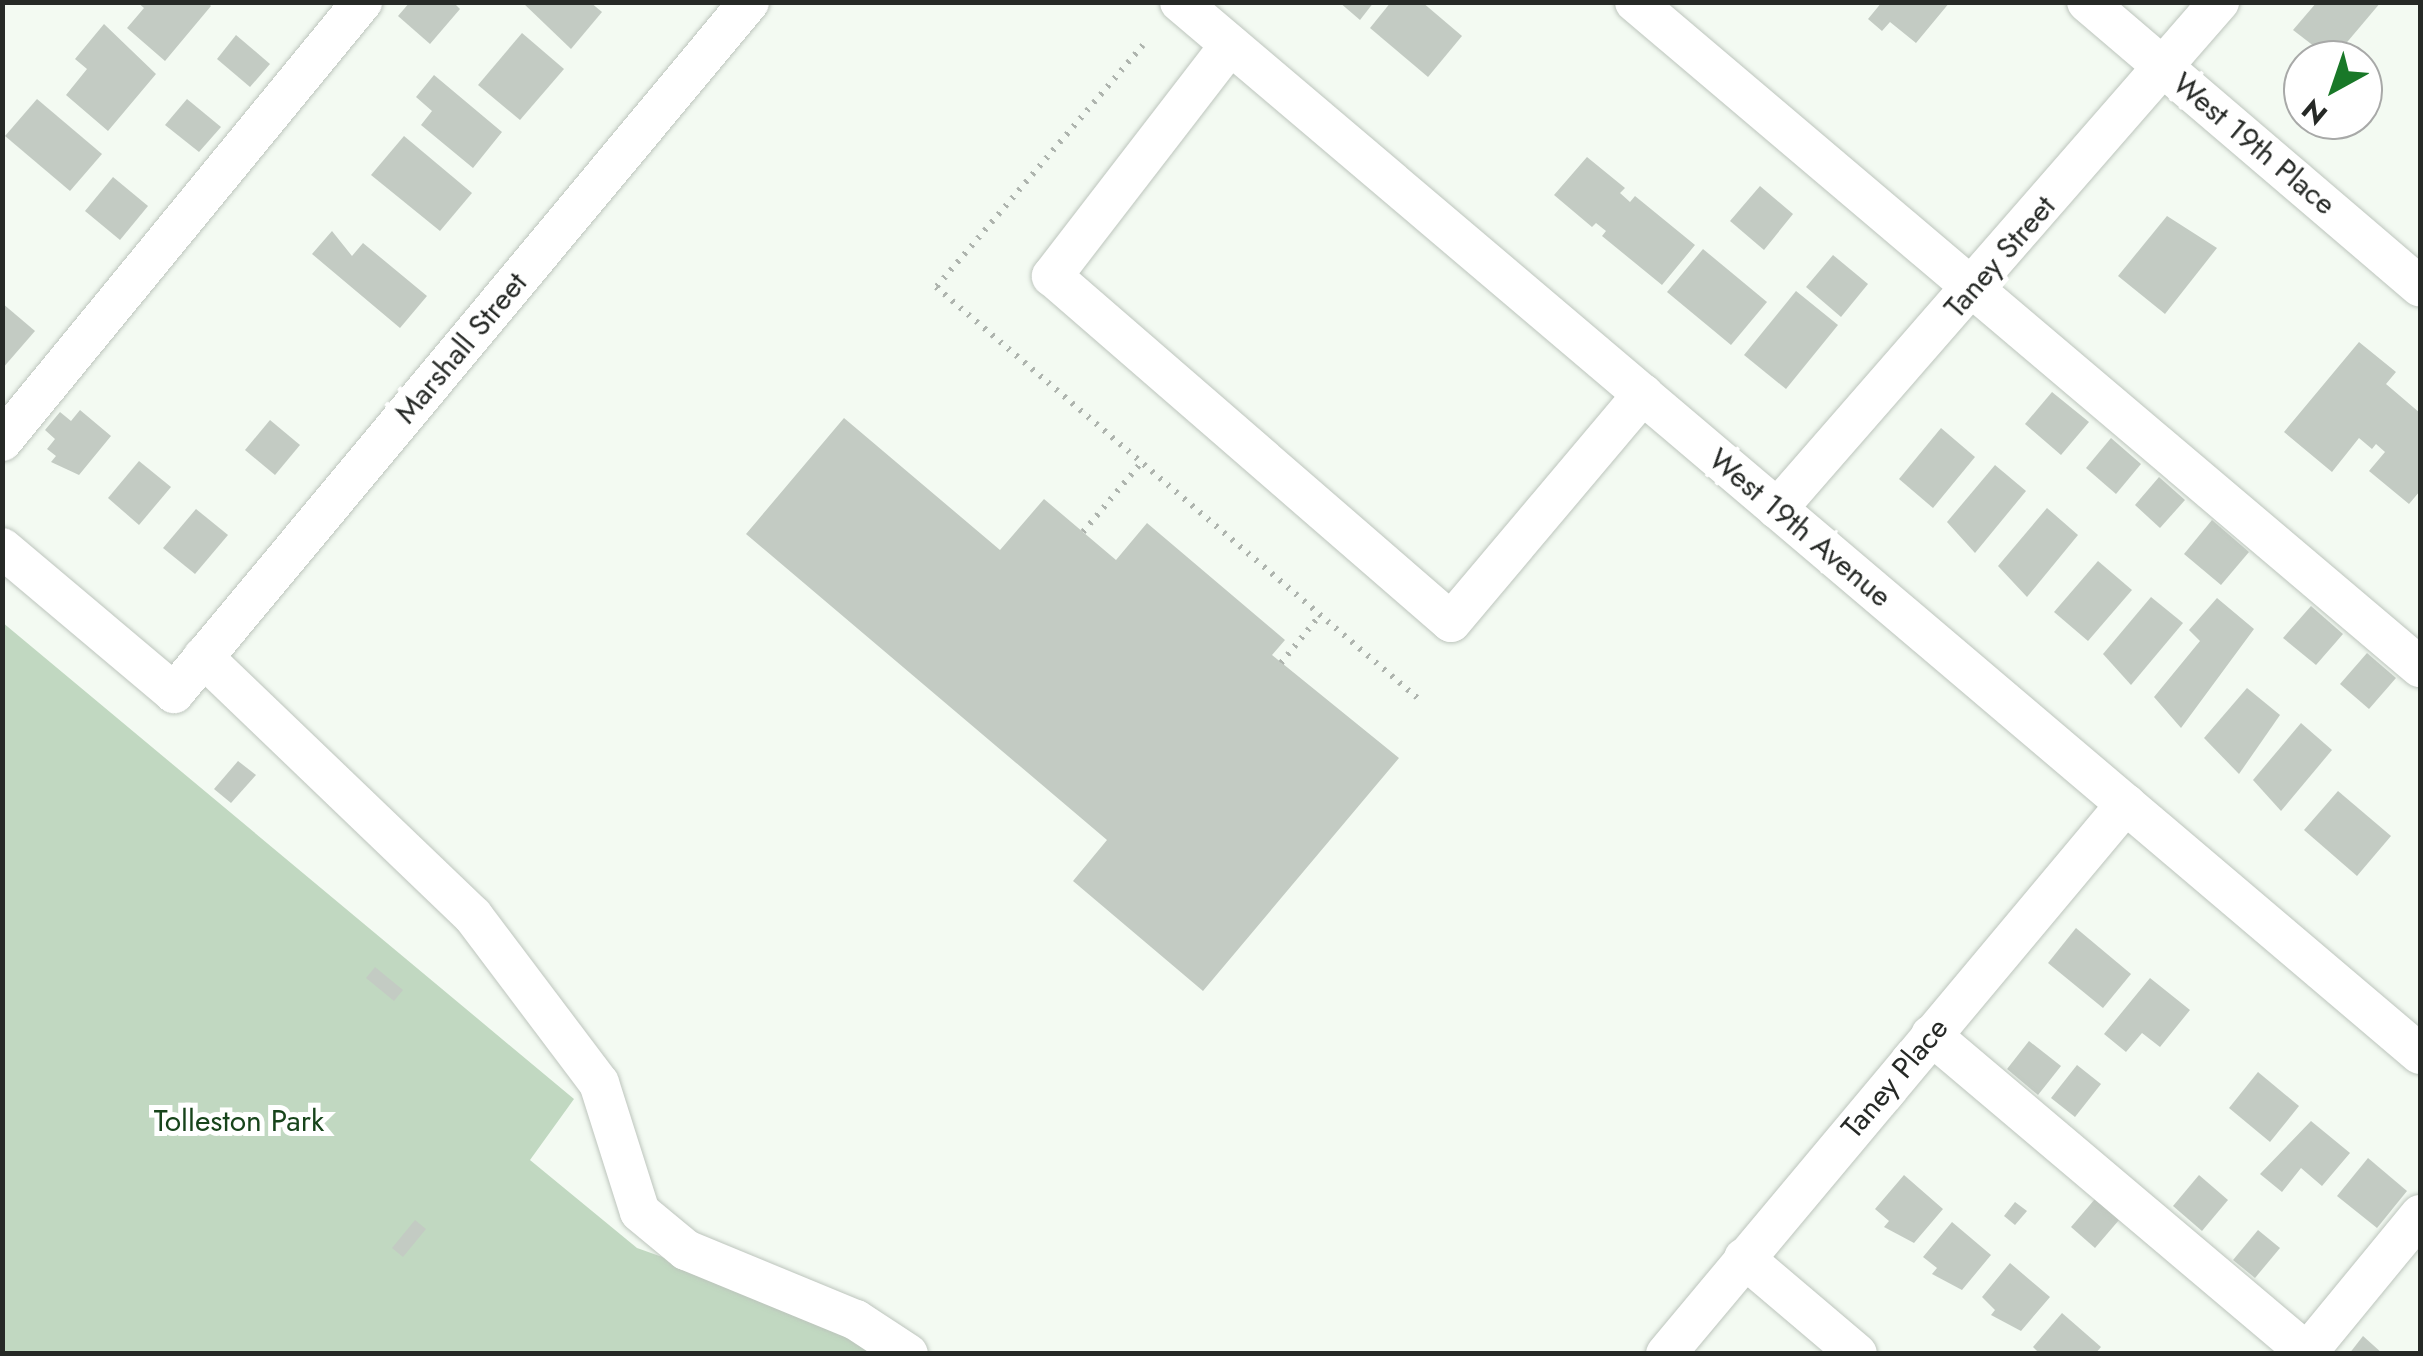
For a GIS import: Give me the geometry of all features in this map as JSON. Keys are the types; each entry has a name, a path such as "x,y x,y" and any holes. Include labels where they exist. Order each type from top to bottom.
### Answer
{"street":[{"path":"2,441 362,2"},
{"name":"West 19th Avenue","path":"1180,2 2420,1054"},
{"path":"1634,2 2420,668"},
{"name":"West 19th Place","path":"2088,2 2420,286"},
{"name":"Taney Street","path":"1777,509 1973,289 2219,2"},
{"name":"Marshall Street","path":"2,548 174,692 736,7"},
{"path":"1230,45 1052,276 1450,622 1643,394"},
{"path":"204,657 473,916 599,1082 640,1212 686,1250 856,1320 908,1354"},
{"name":"Taney Place","path":"1666,1354 2126,804"},
{"path":"1931,1035 2307,1353 2420,1215"},
{"path":"1744,1258 1857,1354"}],"path":[{"path":"1142,45 936,287 1421,700"},
{"path":"1083,532 1142,462"},
{"path":"1281,662 1320,615"}],"green space":[{"name":"Tolleston Park","path":"2,622 574,1099 530,1160 637,1248 789,1302 878,1353 3,1353"}],"building":[{"path":"137,2 207,2 211,6 165,61 127,28 144,8"},
{"path":"410,2 453,2 460,9 430,44 398,16"},
{"path":"522,2 590,2 602,12 571,49"},
{"path":"1339,2 1374,2 1360,20"},
{"path":"1391,2 1422,2 1462,36 1428,77 1370,28"},
{"path":"1882,2 1950,2 1916,43 1890,22 1882,31 1868,19"},
{"path":"2317,2 2381,2 2349,40 2306,40 2293,30"},
{"path":"104,24 156,74 108,131 66,95 87,69 75,59"},
{"path":"522,33 564,69 520,120 478,85"},
{"path":"236,35 270,64 250,87 217,59"},
{"path":"434,75 502,132 473,168 421,125 432,111 416,97"},
{"path":"37,99 102,154 70,191 5,136"},
{"path":"187,99 221,127 199,152 165,125"},
{"path":"404,136 472,193 440,231 371,175"},
{"path":"1587,157 1625,188 1620,193 1630,202 1635,196 1695,245 1662,285 1602,236 1606,231 1596,223 1592,227 1554,195"},
{"path":"113,177 148,206 120,240 85,211"},
{"path":"1760,186 1793,214 1764,250 1730,221"},
{"path":"2167,216 2217,248 2165,314 2118,276"},
{"path":"332,231 352,256 363,243 427,296 400,328 312,254"},
{"path":"1703,249 1767,302 1731,345 1667,292"},
{"path":"1833,255 1868,284 1841,317 1806,287"},
{"path":"1796,291 1838,325 1786,389 1744,355"},
{"path":"2,303 35,331 2,369"},
{"path":"2359,342 2396,372 2386,384 2420,413 2420,491 2409,504 2369,471 2385,452 2376,444 2372,449 2359,438 2332,472 2284,432"},
{"path":"2052,392 2089,422 2061,455 2025,424"},
{"path":"80,410 111,436 79,475 51,462 56,456 47,449 55,439 45,430 60,412 71,421"},
{"path":"844,418 1000,550 1044,499 1116,560 1147,523 1285,640 1272,655 1399,758 1203,991 1073,881 1107,840 746,534"},
{"path":"270,420 300,445 275,475 245,450"},
{"path":"1941,428 1975,457 1933,508 1899,479"},
{"path":"2111,438 2141,464 2116,494 2086,468"},
{"path":"139,461 171,487 139,525 108,498"},
{"path":"1995,465 2026,491 1975,553 1947,522"},
{"path":"2159,477 2185,500 2160,528 2135,505"},
{"path":"2047,508 2078,535 2027,597 1998,566"},
{"path":"196,509 228,535 195,574 163,548"},
{"path":"2212,520 2249,552 2221,585 2184,554"},
{"path":"2098,561 2132,590 2088,641 2054,612"},
{"path":"2151,597 2183,623 2131,685 2103,654"},
{"path":"2217,598 2254,629 2181,728 2154,697 2200,641 2189,630"},
{"path":"2311,606 2343,634 2316,665 2283,638"},
{"path":"2367,653 2396,678 2369,709 2340,684"},
{"path":"2247,688 2280,715 2239,774 2204,738"},
{"path":"2301,723 2332,750 2281,811 2253,780"},
{"path":"238,761 256,775 231,803 214,789"},
{"path":"2338,791 2391,836 2357,876 2304,830"},
{"path":"2076,928 2131,974 2103,1008 2048,963"},
{"path":"375,967 403,990 394,1001 366,978"},
{"path":"2150,978 2190,1010 2160,1047 2142,1033 2126,1052 2104,1034"},
{"path":"2029,1041 2061,1066 2038,1095 2007,1069"},
{"path":"2077,1065 2101,1084 2075,1117 2051,1098"},
{"path":"2258,1072 2299,1106 2270,1142 2229,1108"},
{"path":"2311,1121 2350,1153 2322,1186 2301,1168 2282,1192 2260,1174"},
{"path":"2368,1158 2407,1191 2377,1228 2337,1196"},
{"path":"1904,1175 1943,1209 1914,1243 1884,1227 1889,1221 1875,1209"},
{"path":"2199,1175 2228,1200 2202,1231 2173,1206"},
{"path":"2095,1199 2119,1220 2095,1248 2071,1227"},
{"path":"2015,1202 2027,1211 2015,1225 2004,1216"},
{"path":"415,1220 426,1229 403,1257 392,1248"},
{"path":"1952,1222 1991,1255 1962,1290 1932,1274 1937,1268 1923,1257"},
{"path":"2258,1230 2280,1248 2255,1278 2233,1260"},
{"path":"2010,1263 2050,1297 2021,1331 1991,1315 1995,1310 1982,1297"},
{"path":"2062,1313 2101,1347 2095,1354 2040,1354 2033,1347"},
{"path":"2363,1336 2383,1354 2349,1354"}]}
